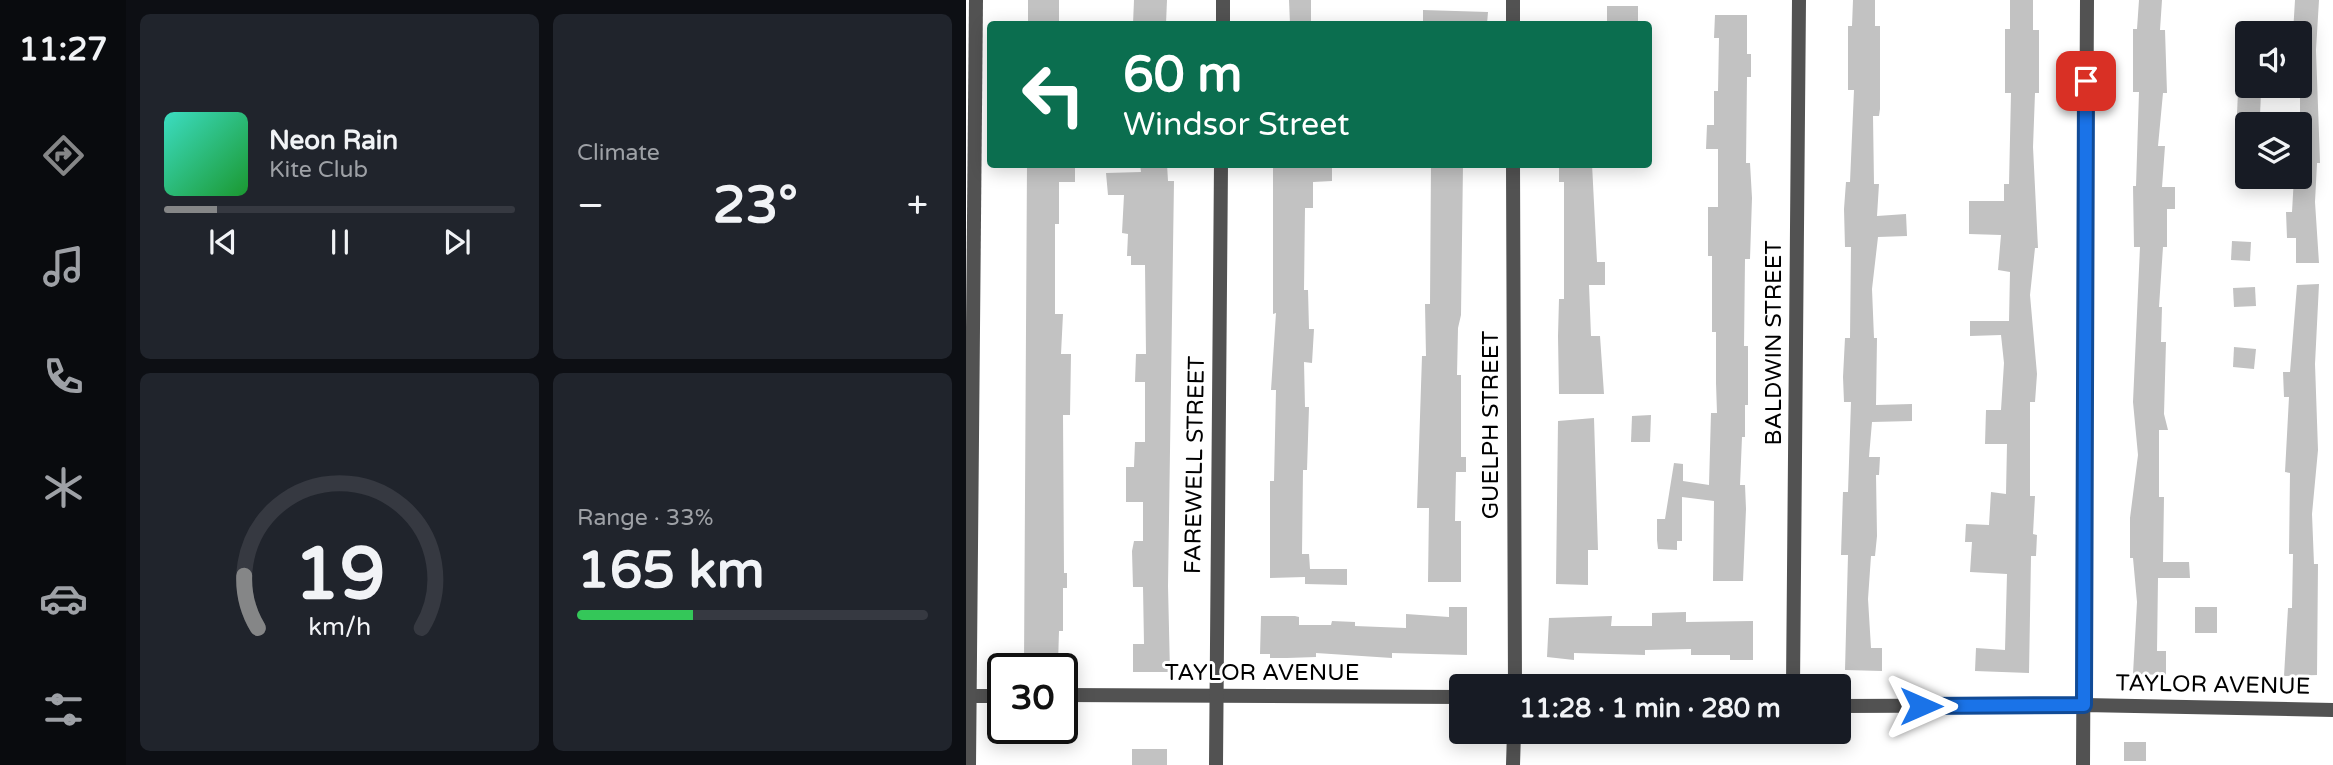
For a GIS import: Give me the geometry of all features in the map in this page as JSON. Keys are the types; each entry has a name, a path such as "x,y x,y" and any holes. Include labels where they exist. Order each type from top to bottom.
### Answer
{"street":[{"path":"969,765 967,696 976,0"},
{"path":"1223,0 1223,21"},
{"path":"1513,0 1513,21"},
{"name":"BALDWIN STREET","path":"1793,674 1799,0"},
{"path":"2083,765 2087,0"},
{"name":"FAREWELL STREET","path":"1216,765 1221,168"},
{"name":"GUELPH STREET","path":"1513,168 1515,674"},
{"name":"TAYLOR AVENUE","path":"1078,695 1449,697"},
{"path":"967,696 987,696"},
{"name":"TAYLOR AVENUE","path":"1851,706 2084,705 2333,710"},
{"path":"1513,765 1514,744"}],"building":[{"path":"1028,0 1059,0 1059,21 1028,21"},
{"path":"1134,0 1167,0 1166,21 1133,21"},
{"path":"1289,0 1311,0 1311,21 1290,21"},
{"path":"1853,0 1875,0 1875,26 1880,26 1880,109 1879,116 1873,116 1874,184 1879,184 1877,216 1906,214 1907,236 1878,237 1872,289 1874,338 1877,338 1876,405 1912,404 1912,421 1872,422 1869,457 1880,457 1879,475 1876,475 1877,536 1875,556 1871,556 1868,599 1871,648 1882,648 1882,671 1845,670 1848,555 1841,555 1843,492 1848,492 1851,402 1844,402 1843,377 1845,338 1850,338 1851,247 1845,247 1844,209 1846,182 1850,182 1854,90 1848,90 1848,26 1852,26"},
{"path":"2010,0 2033,0 2033,30 2039,30 2039,93 2035,93 2033,147 2038,248 2035,248 2030,295 2037,374 2035,402 2030,402 2030,496 2035,496 2033,534 2037,535 2036,556 2031,556 2029,673 1975,671 1976,648 2005,650 2007,574 1970,572 1972,542 1965,542 1966,524 1989,525 1991,492 2006,494 2007,444 1985,444 1986,410 2001,410 2004,363 2001,335 1970,336 1970,321 2009,321 2010,272 1998,270 2001,235 1969,234 1969,201 2004,201 2004,184 2009,184 2011,93 2005,93 2005,29 2010,29"},
{"path":"2139,0 2162,0 2160,30 2165,30 2167,93 2163,93 2158,146 2165,146 2162,187 2175,187 2175,209 2167,209 2167,247 2163,247 2159,307 2162,307 2161,342 2166,342 2164,414 2168,430 2159,430 2159,497 2164,497 2163,562 2189,562 2190,578 2158,578 2157,651 2166,651 2166,675 2133,674 2137,602 2133,558 2130,558 2130,518 2138,455 2133,402 2140,247 2134,247 2133,186 2136,186 2139,92 2133,92 2133,29 2137,29"},
{"path":"2295,0 2319,0 2316,50 2320,163 2317,163 2315,202 2319,263 2296,263 2296,238 2287,238 2286,212 2292,212 2293,189 2312,189 2312,112 2300,112 2300,98 2312,98 2312,21 2294,21"},
{"path":"1607,6 1638,6 1638,21 1607,21"},
{"path":"1423,10 1488,12 1487,21 1423,21"},
{"path":"1715,15 1747,15 1747,54 1751,54 1751,77 1747,77 1746,163 1750,163 1752,198 1750,259 1745,259 1744,346 1748,346 1748,405 1745,405 1740,485 1745,485 1746,509 1743,581 1713,581 1714,501 1682,497 1682,541 1677,541 1677,550 1658,549 1657,540 1657,519 1665,519 1674,463 1683,464 1683,481 1709,485 1711,413 1717,413 1716,332 1712,332 1712,256 1708,256 1708,207 1718,207 1718,149 1706,149 1707,125 1714,125 1714,91 1718,91 1719,38 1714,38"},
{"path":"2238,98 2261,98 2260,112 2237,112"},
{"path":"1027,168 1075,168 1075,182 1059,182 1059,224 1055,224 1055,314 1063,314 1061,354 1071,354 1070,415 1063,415 1064,573 1067,573 1067,588 1063,588 1063,631 1059,631 1058,653 1024,653"},
{"path":"1140,168 1167,168 1168,181 1174,181 1168,586 1170,672 1133,672 1133,644 1144,644 1143,587 1133,587 1132,551 1134,541 1143,541 1143,502 1126,502 1126,467 1134,467 1135,442 1145,442 1145,382 1135,382 1136,354 1146,354 1145,265 1131,265 1131,256 1127,256 1128,234 1122,233 1124,195 1108,195 1106,173 1141,172"},
{"path":"1273,168 1332,168 1332,181 1313,182 1313,208 1305,208 1304,290 1308,290 1309,329 1314,329 1312,363 1304,362 1305,407 1309,407 1307,470 1303,470 1302,554 1309,554 1310,569 1347,569 1347,585 1305,584 1305,577 1270,578 1270,481 1274,481 1276,390 1271,390 1276,313 1273,314"},
{"path":"1431,168 1463,168 1461,315 1458,328 1457,375 1461,375 1461,457 1466,457 1466,472 1456,472 1455,521 1461,521 1461,582 1428,582 1429,508 1417,508 1422,356 1426,356 1425,304 1430,304"},
{"path":"1559,168 1592,168 1597,262 1605,262 1605,285 1589,285 1591,336 1600,336 1604,394 1559,394 1559,299 1564,299 1564,182 1559,182"},
{"path":"2232,241 2251,242 2250,261 2231,260"},
{"path":"2319,284 2315,364 2318,450 2312,514 2314,564 2318,564 2317,675 2284,676 2288,608 2292,608 2293,554 2289,554 2290,473 2285,472 2289,397 2284,397 2283,372 2290,372 2297,285"},
{"path":"2255,287 2256,306 2234,307 2233,288"},
{"path":"2234,347 2256,349 2254,369 2233,367"},
{"path":"1651,415 1650,442 1631,442 1632,416"},
{"path":"1594,418 1598,550 1588,550 1588,585 1556,584 1558,421"},
{"path":"1449,607 1467,607 1467,655 1392,653 1392,658 1316,653 1316,657 1270,658 1270,654 1260,654 1261,616 1295,616 1299,617 1299,625 1331,625 1332,621 1355,622 1355,626 1406,628 1406,614 1449,617"},
{"path":"2195,607 2217,607 2217,633 2195,633"},
{"path":"1686,612 1686,622 1753,621 1753,660 1730,660 1730,655 1691,655 1691,649 1645,650 1645,655 1574,653 1574,660 1547,657 1549,618 1612,616 1611,626 1652,626 1652,613"},
{"path":"2124,742 2146,742 2146,761 2124,761"},
{"path":"1132,749 1167,749 1167,765 1132,765"}],"route":[{"path":"1921,706 2084,705 2086,81"}]}
